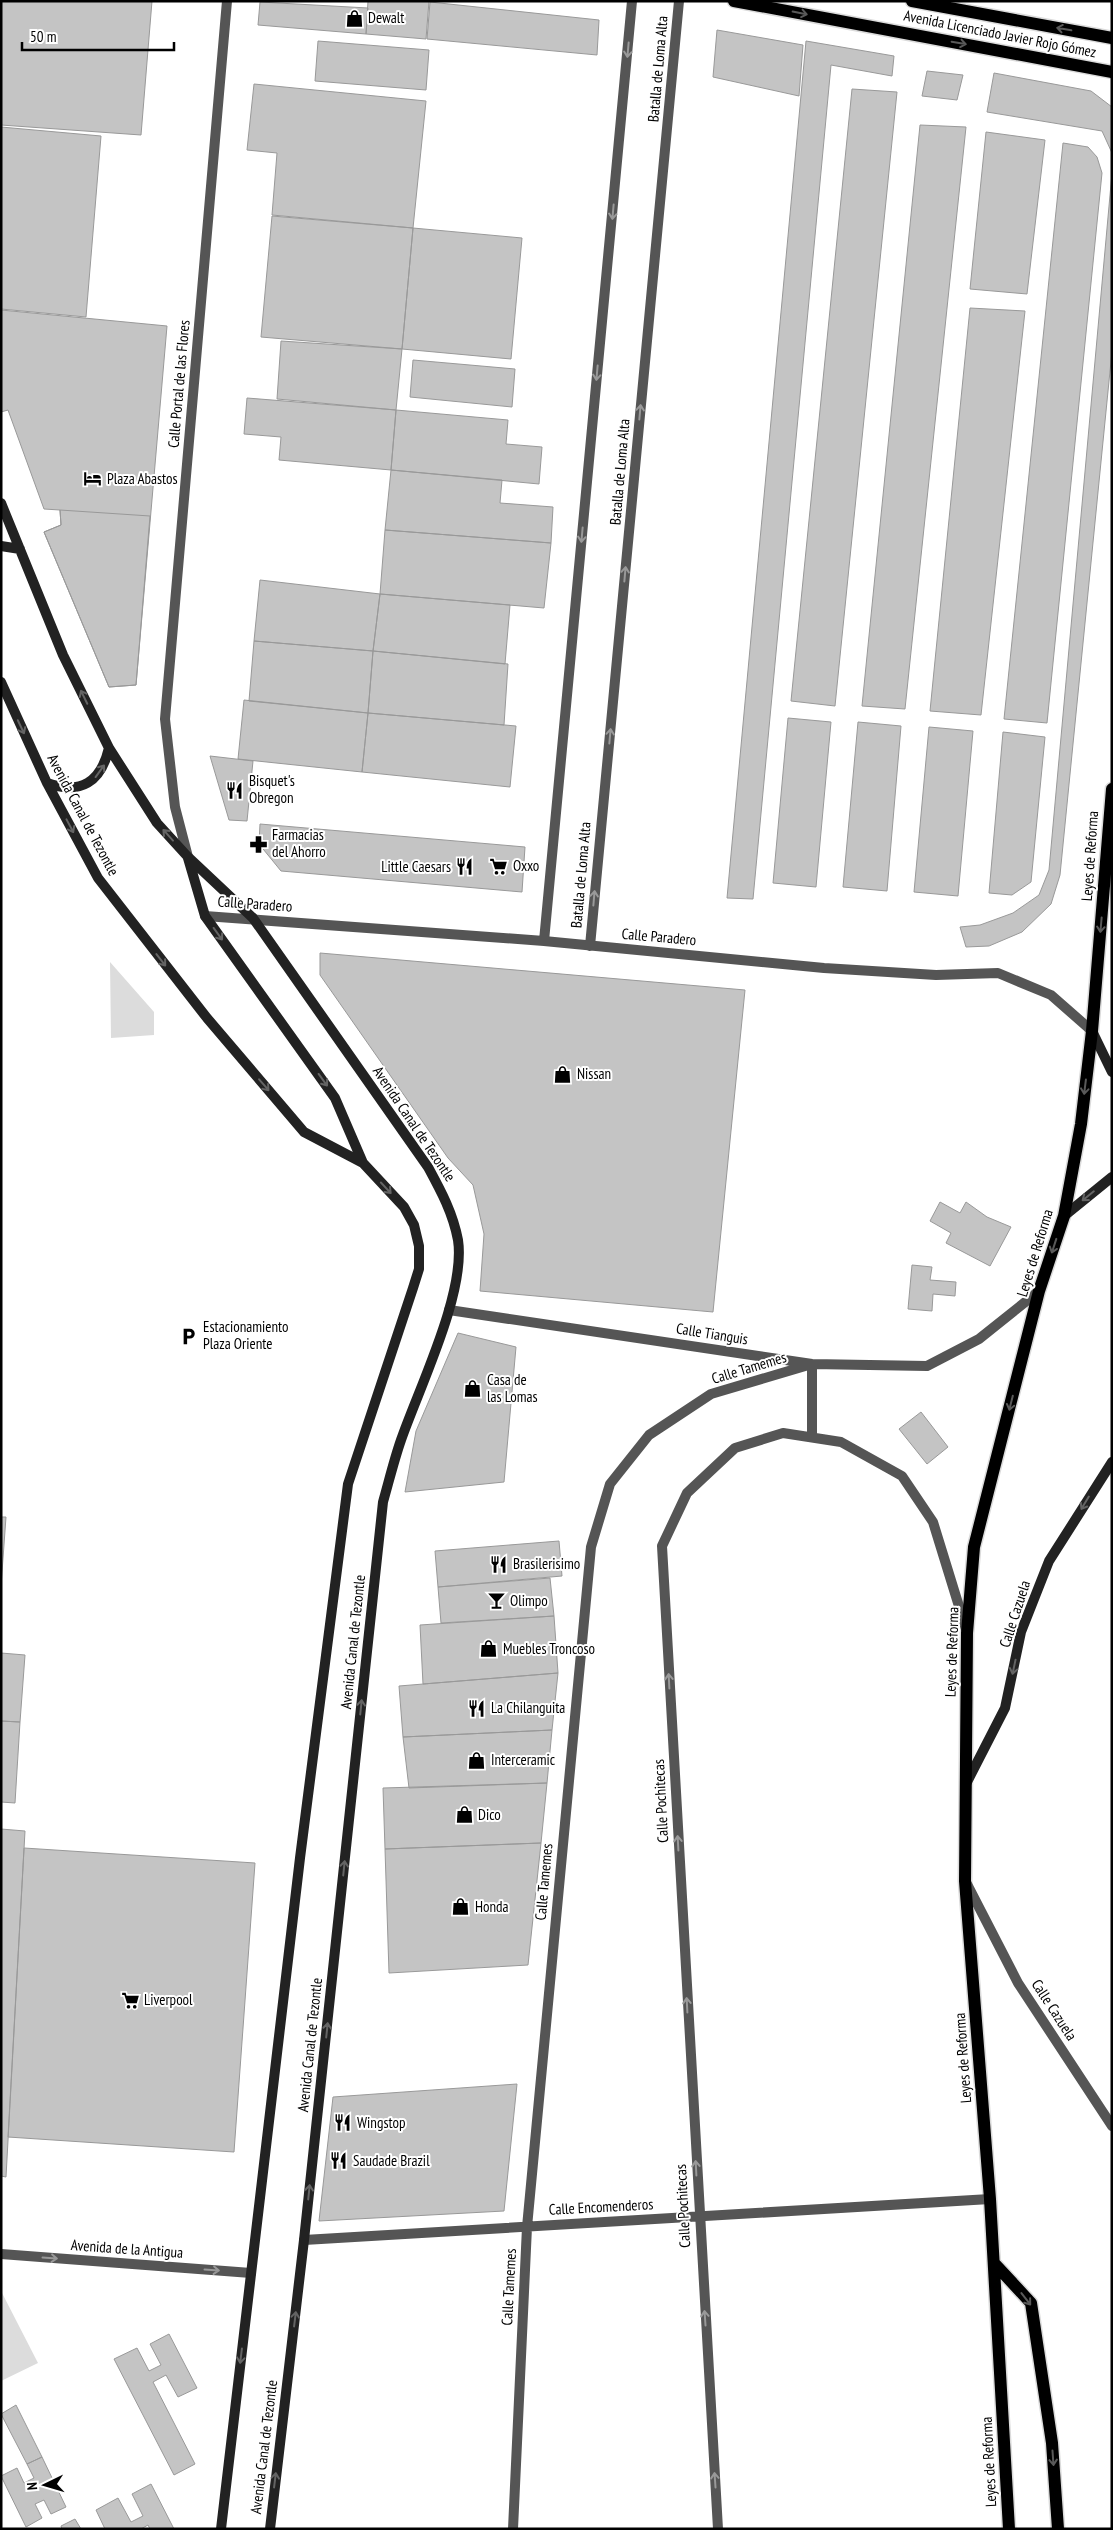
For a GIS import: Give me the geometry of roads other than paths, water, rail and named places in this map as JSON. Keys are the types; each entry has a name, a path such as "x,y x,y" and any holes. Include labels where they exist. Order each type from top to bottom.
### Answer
{"main road":[{"name":"Avenida Licenciado Javier Rojo Gómez","path":"734,1 1112,72"},
{"name":"Avenida Licenciado Javier Rojo Gómez","path":"912,1 1112,38"},
{"name":"Avenida Canal de Tezontle","path":"1,503 63,655 109,748 157,823 188,857 253,918 428,1167 449,1206 458,1241 458,1272 449,1310 400,1442 383,1502 304,2240 270,2529"},
{"path":"1,546 20,550"},
{"name":"Avenida Canal de Tezontle","path":"1,682 47,783 98,878 206,1018 304,1132 363,1163"},
{"path":"47,783 60,788 81,787 96,778 105,766 109,748"},
{"name":"Leyes de Reforma","path":"1009,2529 990,2199 965,1881 967,1633 974,1548 1039,1291 1064,1216 1081,1124 1092,1031 1110,838 1112,789"},
{"name":"Avenida Canal de Tezontle","path":"188,857 205,916 335,1098 363,1163 404,1208 414,1225 419,1246 419,1269 348,1484 300,1858 221,2529"},
{"path":"1092,1031 1112,1072"},
{"path":"1064,1216 1112,1177"},
{"name":"Calle Cazuela","path":"966,1785 1005,1708 1021,1632 1049,1561 1094,1486 1112,1462"},
{"path":"994,2263 1031,2303 1052,2442 1058,2529"}],"street":[{"name":"Calle Portal de las Flores","path":"188,857 174,806 165,719 227,1"},
{"name":"Batalla de Loma Alta","path":"544,941 632,1"},
{"name":"Batalla de Loma Alta","path":"590,946 679,1"},
{"name":"Calle Paradero","path":"205,916 253,918 544,941 852,969 936,975 998,973 1051,995 1092,1031"},
{"name":"Calle Tianguis","path":"449,1310 812,1364 927,1366 979,1339 1039,1291"},
{"path":"812,1364 812,1437"},
{"name":"Calle Tamemes","path":"513,2529 527,2227 591,1547 610,1484 649,1435 711,1394 812,1364"},
{"name":"Calle Pochitecas","path":"718,2529 662,1546 687,1493 735,1448 783,1433 841,1442 902,1476 933,1522 967,1633"},
{"name":"Calle Cazuela","path":"965,1881 1018,1983 1112,2126"},
{"name":"Calle Encomenderos","path":"304,2240 990,2199"},
{"name":"Avenida de la Antigua","path":"1,2254 251,2273"}],"place":[{"name":"Dewalt","path":"354,18"},
{"name":"Plaza Abastos","path":"93,479"},
{"name":"Bisquet's Obregon","path":"235,790"},
{"name":"Farmacias del Ahorro","path":"258,844"},
{"name":"Oxxo","path":"499,866"},
{"name":"Little Caesars","path":"465,867"},
{"name":"Nissan","path":"563,1074"},
{"name":"Estacionamiento Plaza Oriente","path":"189,1336"},
{"name":"Casa de las Lomas","path":"473,1389"},
{"name":"Brasilerisimo","path":"499,1564"},
{"name":"Olimpo","path":"496,1601"},
{"name":"Muebles Troncoso","path":"489,1649"},
{"name":"La Chilanguita","path":"477,1708"},
{"name":"Interceramic","path":"477,1760"},
{"name":"Dico","path":"464,1815"},
{"name":"Honda","path":"461,1907"},
{"name":"Liverpool","path":"130,2000"},
{"name":"Wingstop","path":"343,2123"},
{"name":"Saudade Brazil","path":"339,2161"}]}
